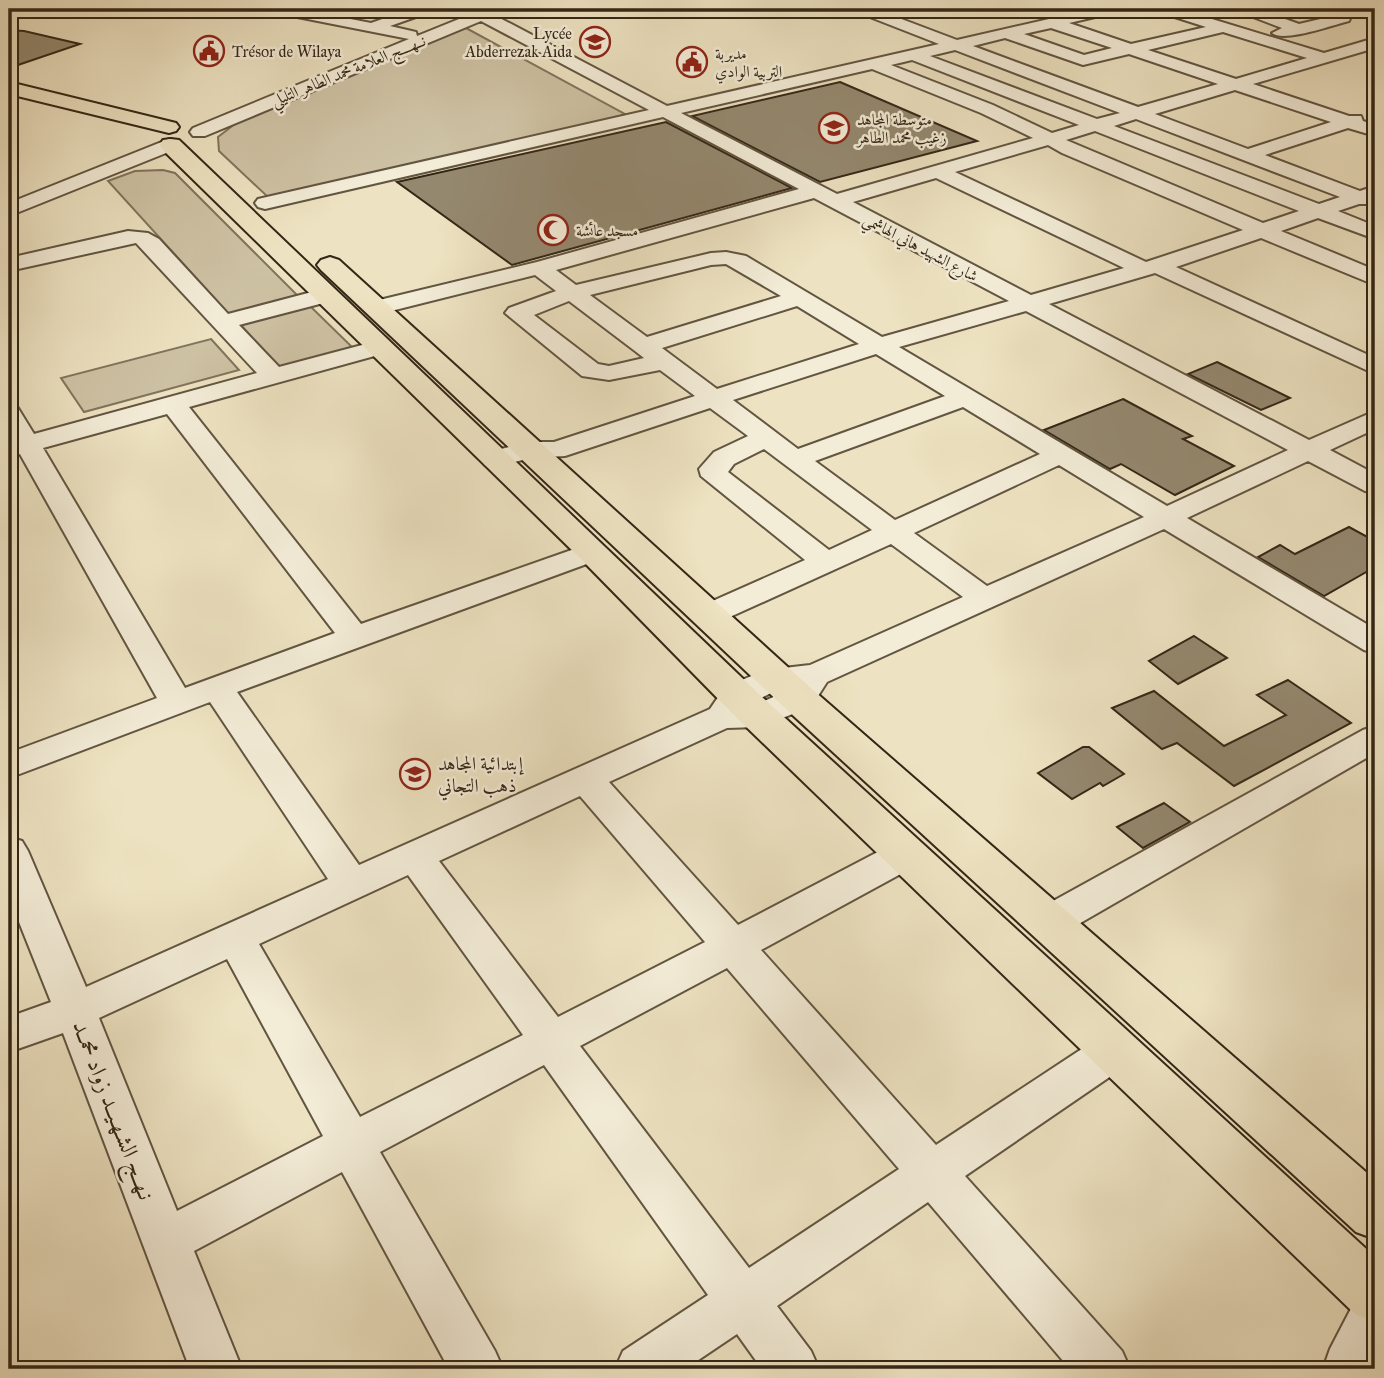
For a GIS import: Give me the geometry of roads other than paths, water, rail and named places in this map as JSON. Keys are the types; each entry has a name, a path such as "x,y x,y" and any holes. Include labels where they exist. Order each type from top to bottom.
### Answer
{"main road":[{"path":"9,88 171,136 265,203 379,307 527,459 593,552 739,709 906,854 1375,1294"},
{"path":"9,100 171,136 381,347 527,459 710,614 798,684 1049,922 1375,1214"}],"street":[{"path":"277,9 300,10 410,35"},
{"path":"373,27 425,9"},
{"path":"863,9 1020,66 1247,155 1369,197"},
{"path":"1074,9 1090,14"},
{"path":"265,203 1112,9"},
{"path":"1205,21 1247,9 1375,60"},
{"path":"1260,38 1297,29 1334,13 1375,9"},
{"name":"نــهــــج العلامة محمد الطاهر التليلي","path":"9,210 171,136 410,35 480,11"},
{"name":"نــهــــج العلامة محمد الطاهر التليلي","path":"9,196 171,136 480,11"},
{"name":"شارع الشهيد هاني الهاشمي","path":"480,11 1375,485"},
{"path":"881,16 906,11"},
{"path":"1334,13 1375,31"},
{"path":"1161,15 1185,15 1324,58"},
{"path":"1052,23 1375,131"},
{"path":"1006,33 1083,60 1225,27"},
{"path":"1046,47 1118,30"},
{"path":"379,307 539,268 674,230 937,171 1375,43"},
{"path":"914,55 1375,233"},
{"path":"875,64 934,90 987,109 1261,231 1375,278"},
{"path":"934,90 1020,66"},
{"path":"987,109 1070,87"},
{"path":"1247,155 1375,114"},
{"path":"937,171 1375,367"},
{"path":"527,459 879,345 1151,268 1369,197"},
{"path":"674,230 720,258 737,261 800,298 1375,643"},
{"path":"9,264 128,237 141,237 151,244 274,377"},
{"path":"720,258 571,293 523,309 517,314 597,372 609,373 800,298"},
{"path":"539,268 985,599"},
{"path":"223,321 327,295"},
{"path":"18,447 381,347"},
{"path":"795,459 963,398"},
{"path":"173,404 355,637"},
{"path":"9,413 18,447 177,703"},
{"path":"9,1035 75,1010 798,684 1165,518 1375,419"},
{"path":"765,438 724,458 713,470 715,476 826,562"},
{"path":"710,614 1062,454"},
{"path":"9,766 217,687 593,552"},
{"path":"217,687 352,884"},
{"path":"1049,922 1375,738"},
{"path":"586,779 1104,1369"},
{"name":"نـهــج الشـهـيــد زواد محمــد","path":"9,851 75,1010 216,1369"},
{"path":"166,1241 351,1143 734,948 906,854"},
{"path":"415,856 793,1369"},
{"path":"235,937 477,1369"},
{"path":"640,1369 1115,1050"},
{"path":"1356,1364 1375,1314"}],"place":[{"name":"Lycée Abderrezak Aida","path":"595,42"},
{"name":"Trésor de Wilaya","path":"209,51"},
{"name":"مديربة التربية الوادي","path":"692,62"},
{"name":"متوسطة المجاهد زغيب محمد الطاهر","path":"834,128"},
{"name":"مسجد عائشة","path":"553,230"},
{"name":"إبتدائية المجاهد ذهب التجاني","path":"415,774"}]}
